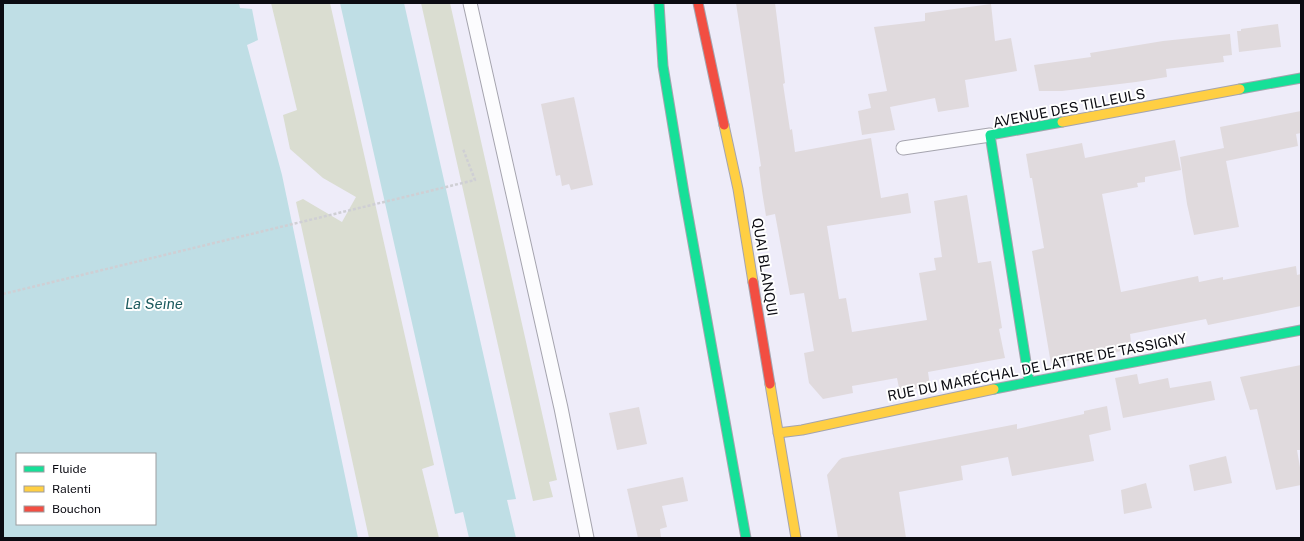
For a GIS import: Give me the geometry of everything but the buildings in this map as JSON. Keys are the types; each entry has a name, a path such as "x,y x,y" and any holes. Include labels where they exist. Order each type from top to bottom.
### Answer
{"street":[{"path":"659,3 663,66 746,538"},
{"name":"QUAI BLANQUI","path":"698,3 738,189 796,538"},
{"name":"AVENUE DES TILLEULS","path":"1029,381 990,135 1301,78"},
{"name":"RUE DU MARÉCHAL DE LATTRE DE TASSIGNY","path":"778,433 802,430 1029,381 1301,330"}],"lane":[{"path":"470,3 561,408 587,538"},
{"path":"903,148 990,135"}],"path":[{"path":"3,294 475,180 463,149"}],"shaded area":[{"path":"271,3 330,3 434,465 422,469 439,538 369,538 296,202 303,199 342,222 356,197 323,178 290,149 283,115 297,110"},
{"path":"421,3 450,3 557,480 549,482 553,497 533,501"}],"water":[{"name":"La Seine","path":"3,3 239,3 240,8 252,9 258,40 247,45 282,175 358,538 3,538"},
{"path":"340,3 404,3 516,499 507,500 516,538 469,538 463,512 455,514"}],"traffic: fast":[{"path":"659,3 663,66 684,193 746,538"},
{"path":"1240,89 1301,78"},
{"path":"1029,381 990,135 1062,122"},
{"path":"994,389 1301,330"}],"traffic: slow":[{"path":"1062,122 1240,89"},
{"path":"724,125 738,189 753,282"},
{"path":"770,384 796,538"},
{"path":"778,433 802,430 994,389"}],"traffic: jam":[{"path":"698,3 724,125"},
{"path":"753,282 770,384"}]}
